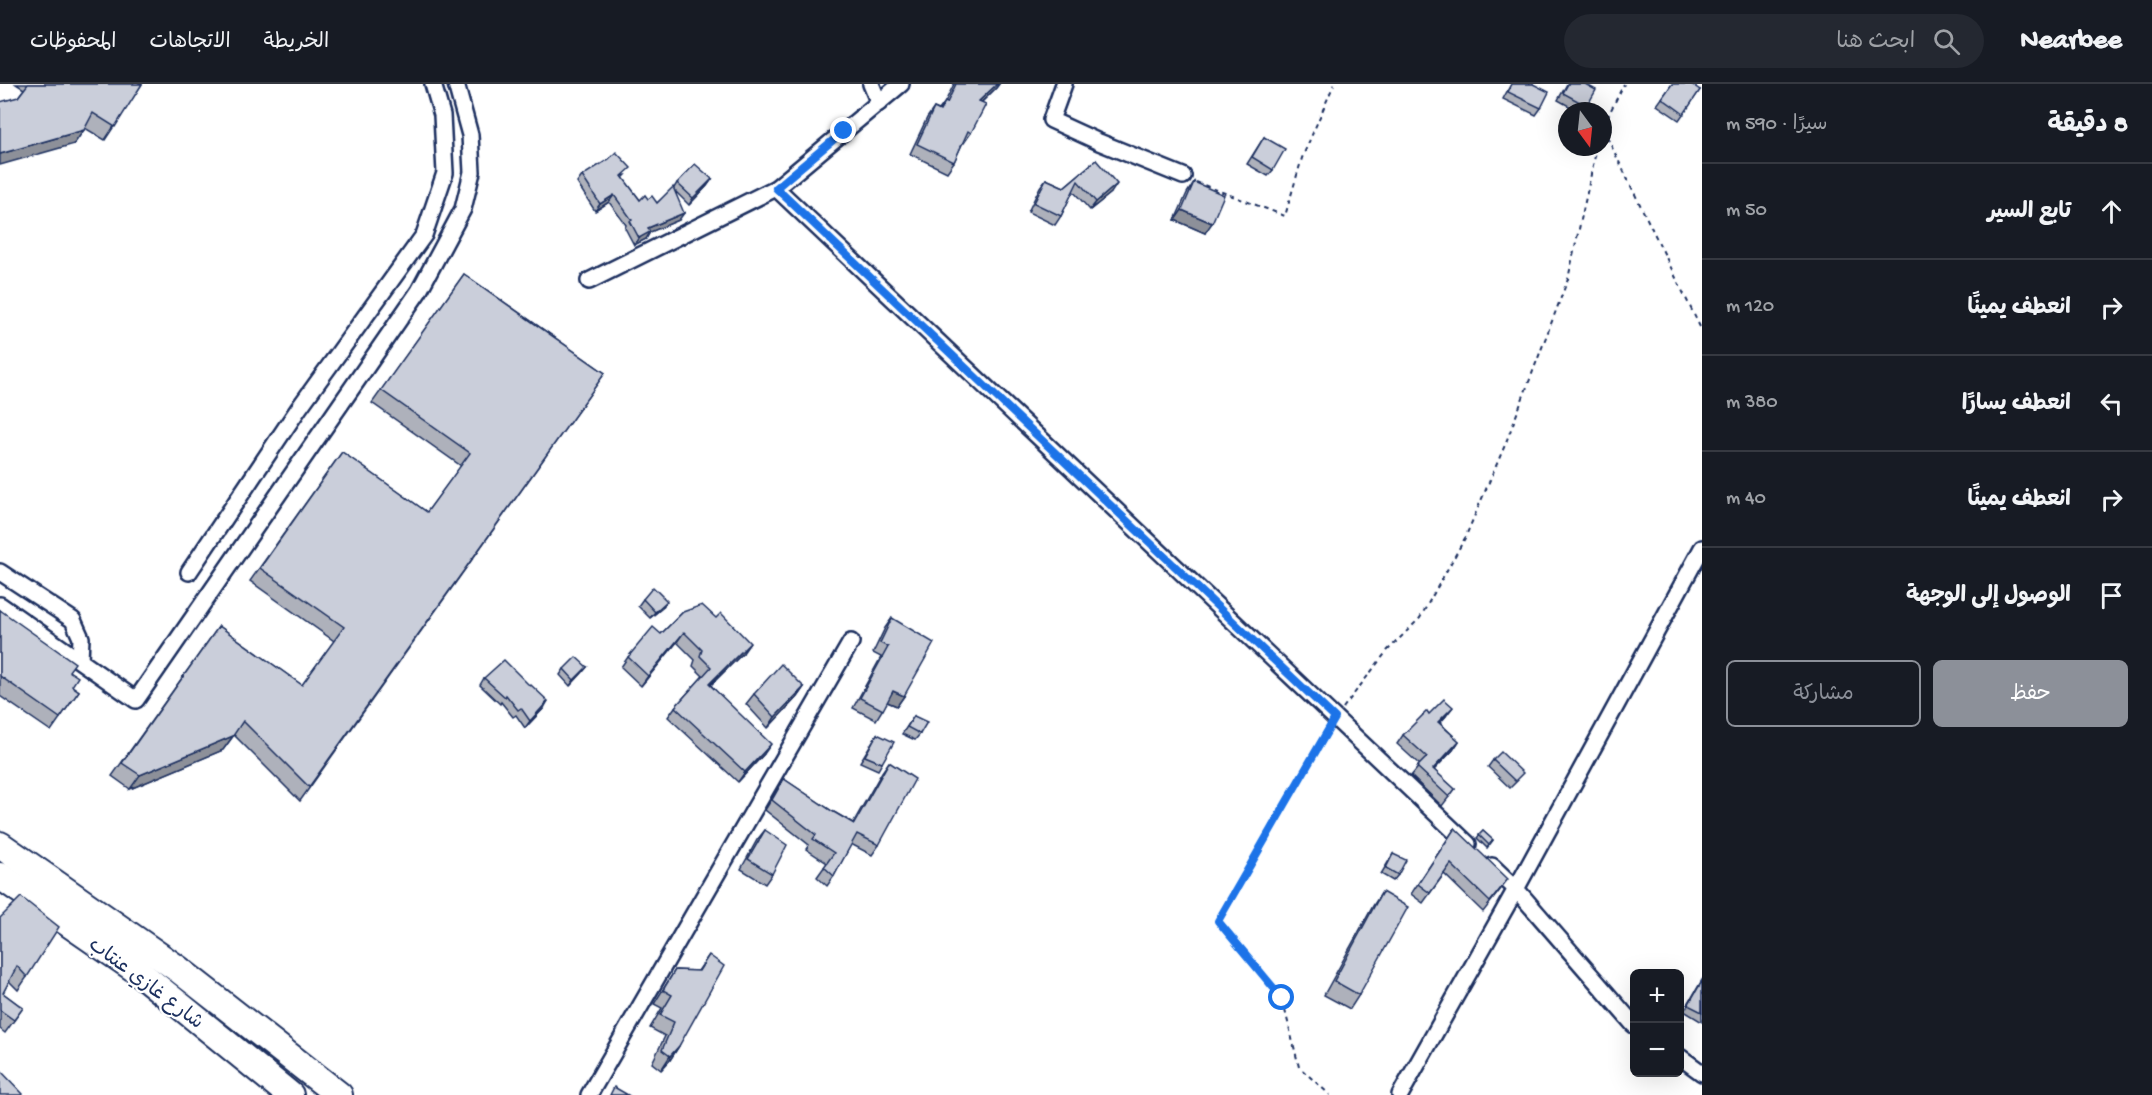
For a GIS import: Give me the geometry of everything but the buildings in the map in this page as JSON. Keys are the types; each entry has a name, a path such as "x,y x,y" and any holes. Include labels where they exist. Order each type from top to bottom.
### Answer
{"highway":[{"path":"0,845 178,969 339,1095"},
{"name":"شارع غازي عنتاب","path":"3,885 135,969 290,1095"}],"street":[{"path":"189,572 299,408 424,235 446,173 442,115 433,84"},
{"path":"0,605 136,700 419,291 463,208 472,172 470,135 456,84"},
{"path":"871,84 879,103"},
{"path":"589,281 776,188 901,84"},
{"path":"1064,84 1051,120 1183,176"},
{"path":"776,188 1516,889 1633,1023"},
{"path":"1400,1095 1516,889 1702,548"},
{"path":"0,572 73,620 81,638 80,660"},
{"path":"589,1095 851,642"},
{"path":"1684,1059 1701,1069"}],"path":[{"path":"1183,176 1285,216 1302,158 1334,84"},
{"path":"1612,109 1624,84"},
{"path":"1612,146 1702,331"},
{"path":"1330,1095 1299,1067 1282,998 1218,921 1335,718 1387,651 1420,618 1465,538 1504,445 1568,279 1595,156"}],"route":[{"path":"844,131 776,188 1335,718 1218,921 1282,998"}]}
